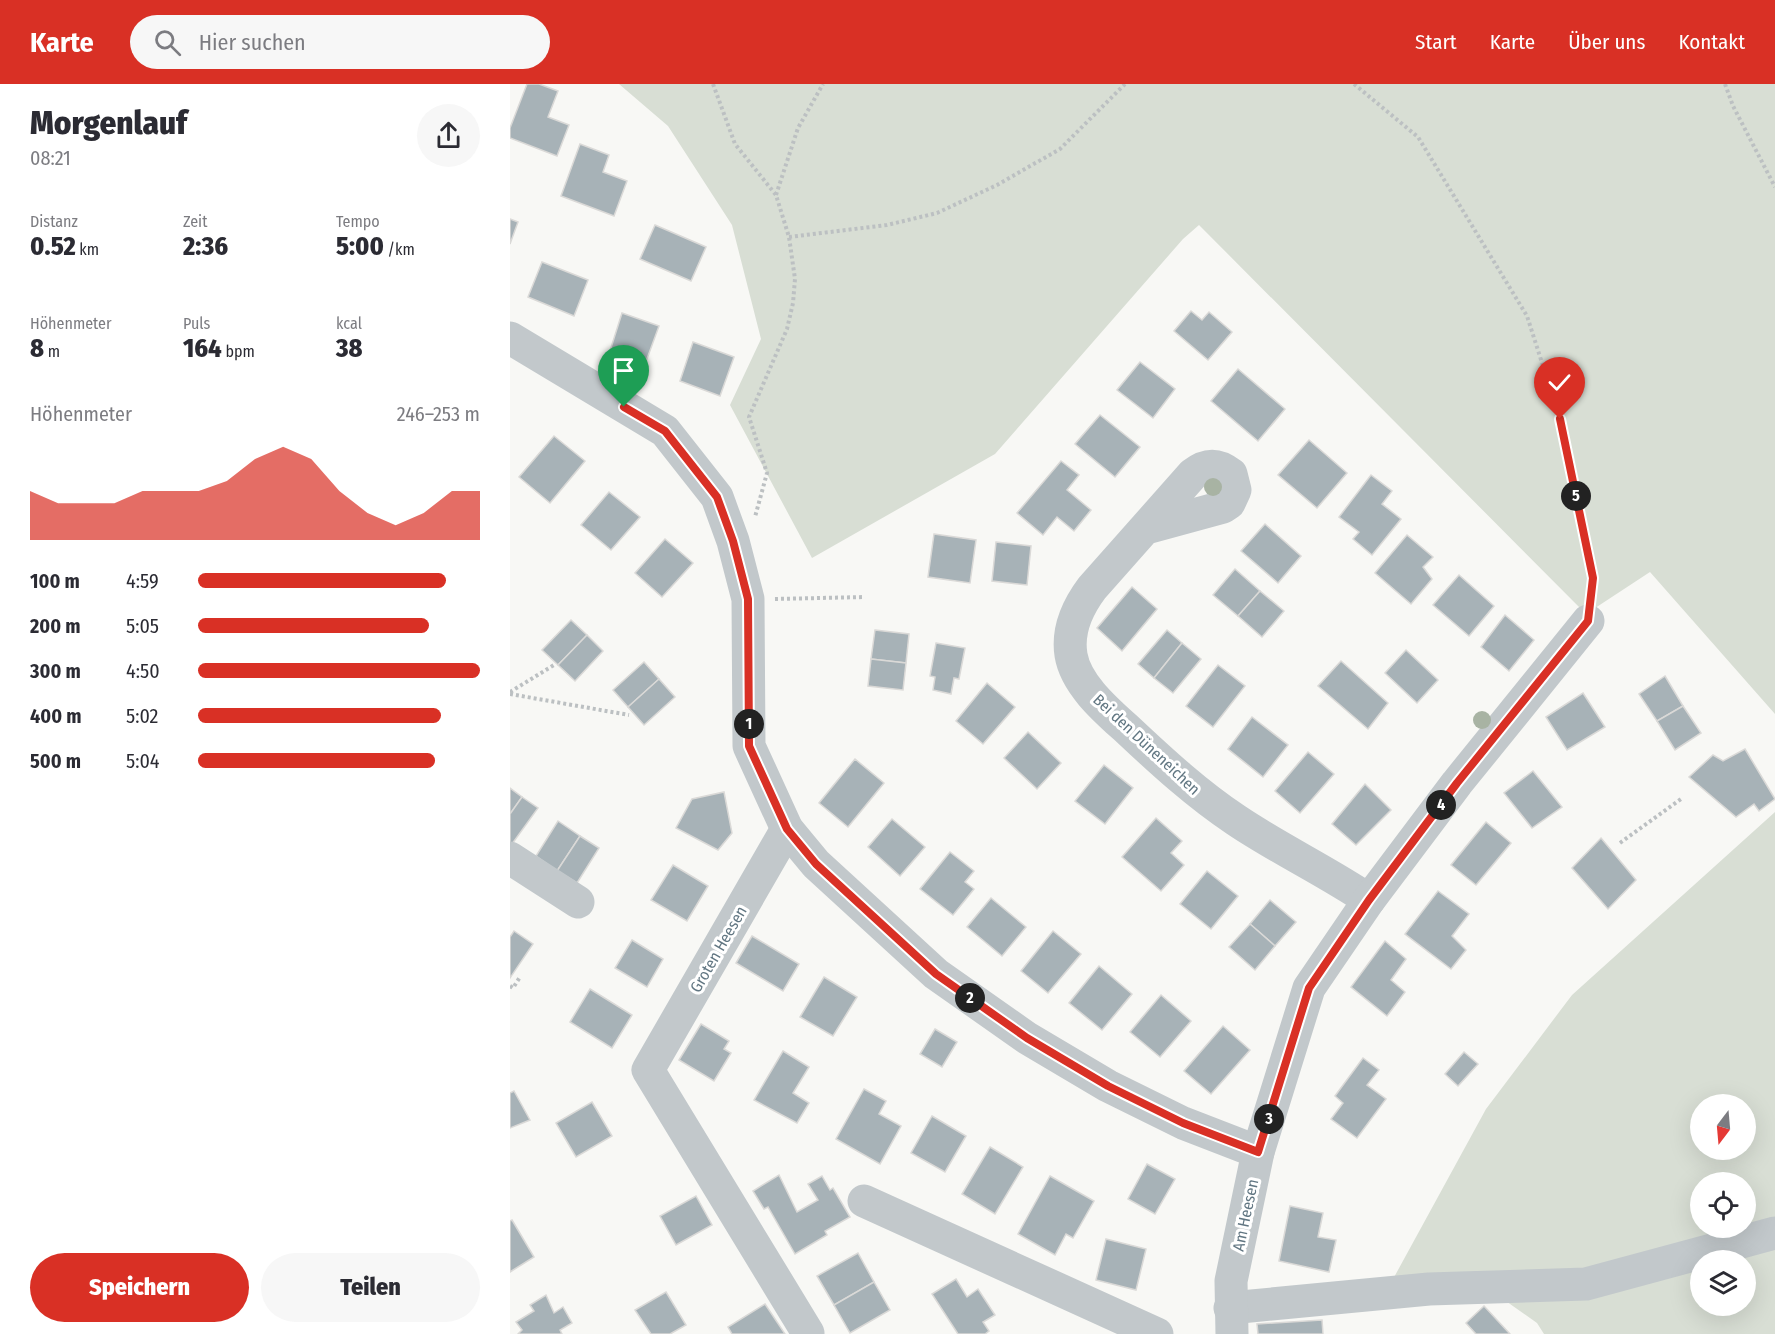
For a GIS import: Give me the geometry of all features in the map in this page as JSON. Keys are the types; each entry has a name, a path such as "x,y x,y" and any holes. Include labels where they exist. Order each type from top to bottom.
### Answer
{"street":[{"path":"510,338 665,431 717,497 733,541 748,599 749,746 787,829 816,864 936,974 1027,1038 1108,1086 1183,1123 1258,1152"},
{"name":"Bei den Düneneichen","path":"1146,528 1081,603 1071,630 1071,656 1074,666 1094,697 1111,715 1192,787 1235,820 1369,900"},
{"name":"Am Heesen","path":"1231,1321 1231,1281 1258,1152 1309,988 1369,900 1457,783 1588,621"},
{"name":"Groten Heesen","path":"787,829 648,1070 808,1333"},
{"path":"510,858 578,902"},
{"path":"864,1201 1115,1327 1156,1334"},
{"path":"1231,1321 1429,1289 1586,1284 1775,1233"}],"path":[{"path":"713,84 735,144 776,195 789,237 795,279 793,303 783,340 749,417 767,473 749,535 733,541"},
{"path":"776,195 798,128 823,84"},
{"path":"789,237 887,225 937,213 997,185 1060,149 1125,84"},
{"path":"1354,84 1418,137 1527,316 1560,419 1593,578 1588,621"},
{"path":"1725,84 1733,106 1775,187"},
{"path":"748,599 865,597"},
{"path":"510,693 554,665"},
{"path":"510,693 630,715"},
{"path":"1620,843 1681,800"},
{"path":"510,986 513,988 520,977"}],"shaded area":[{"path":"619,84 1775,84 1775,714 1650,572 1586,614 1199,225 1183,239 995,454 812,558 730,405 761,339 732,225 668,126"},
{"path":"1775,812 1775,1334 1544,1334 1537,1323 1493,1292 1392,1281 1486,1109 1572,995"}],"building":[{"path":"527,84 539,84 558,91 548,117 569,125 557,156 510,138 510,128"},
{"path":"580,144 609,155 603,172 627,181 614,216 561,196"},
{"path":"510,219 518,222 510,244"},
{"path":"655,225 706,247 691,281 640,259"},
{"path":"542,262 588,280 574,316 528,297"},
{"path":"1191,311 1202,320 1209,312 1232,332 1208,360 1174,331"},
{"path":"622,313 659,326 644,367 609,354"},
{"path":"693,342 734,357 720,396 680,381"},
{"path":"1140,362 1175,389 1153,418 1117,390"},
{"path":"1238,369 1285,409 1258,441 1211,401"},
{"path":"1100,415 1140,447 1115,477 1075,444"},
{"path":"554,436 585,461 550,503 519,477"},
{"path":"1309,440 1347,473 1317,508 1278,475"},
{"path":"1061,461 1079,475 1067,490 1091,510 1074,531 1057,517 1043,535 1017,513"},
{"path":"1371,475 1392,491 1382,504 1401,519 1372,555 1353,539 1359,532 1339,517"},
{"path":"609,492 640,517 611,550 581,525"},
{"path":"1265,524 1301,556 1278,583 1241,551"},
{"path":"934,534 976,540 970,583 928,577"},
{"path":"1407,535 1433,557 1423,567 1432,579 1411,604 1375,573"},
{"path":"665,539 693,563 662,597 635,573"},
{"path":"996,542 1031,546 1027,585 992,581"},
{"path":"1235,569 1260,591 1238,616 1213,595"},
{"path":"1459,575 1494,606 1469,636 1433,605"},
{"path":"1132,587 1157,609 1122,651 1097,628"},
{"path":"1260,591 1284,611 1262,637 1238,616"},
{"path":"1505,615 1534,640 1509,671 1481,647"},
{"path":"571,620 587,635 558,665 542,650"},
{"path":"875,630 909,634 906,663 871,659"},
{"path":"1167,630 1182,643 1154,678 1138,664"},
{"path":"587,635 603,651 575,681 558,665"},
{"path":"936,643 965,648 959,679 954,678 951,694 933,690 935,677 930,676"},
{"path":"1182,643 1201,659 1173,693 1154,678"},
{"path":"1406,650 1438,680 1417,703 1385,673"},
{"path":"871,659 906,663 903,690 868,686"},
{"path":"1341,661 1388,703 1368,729 1318,686"},
{"path":"644,662 659,679 628,707 613,690"},
{"path":"1218,665 1245,686 1213,727 1186,706"},
{"path":"1665,676 1683,706 1657,721 1639,694"},
{"path":"659,679 675,697 644,725 628,707"},
{"path":"987,683 1015,707 983,744 956,721"},
{"path":"1583,693 1605,727 1567,750 1546,717"},
{"path":"1683,706 1701,733 1675,750 1657,721"},
{"path":"1252,717 1288,745 1263,777 1228,749"},
{"path":"1028,732 1061,763 1037,789 1004,758"},
{"path":"1745,749 1775,799 1759,811 1754,804 1736,817 1689,777 1713,755 1723,761"},
{"path":"1308,752 1334,774 1300,813 1275,791"},
{"path":"855,759 884,783 848,827 819,803"},
{"path":"1104,765 1133,788 1105,824 1075,801"},
{"path":"1533,771 1562,807 1532,828 1504,793"},
{"path":"1365,784 1391,810 1356,845 1332,824"},
{"path":"510,788 522,797 510,814"},
{"path":"724,792 732,833 718,850 676,828 692,799"},
{"path":"522,797 538,808 512,844 510,843 510,814"},
{"path":"1156,818 1182,841 1171,853 1184,865 1161,891 1122,857"},
{"path":"892,819 925,847 900,876 868,847"},
{"path":"558,821 580,836 557,871 536,856"},
{"path":"1486,822 1511,843 1476,885 1451,865"},
{"path":"580,836 599,848 577,883 557,871"},
{"path":"1601,838 1636,880 1608,909 1572,868"},
{"path":"950,852 974,871 965,882 974,889 953,915 920,889"},
{"path":"673,865 708,886 687,921 651,900"},
{"path":"1207,871 1238,896 1211,929 1180,904"},
{"path":"1438,891 1469,914 1452,936 1466,950 1451,969 1405,934"},
{"path":"991,898 1026,927 1002,956 967,927"},
{"path":"1270,900 1296,922 1275,946 1250,924"},
{"path":"1250,924 1275,946 1255,970 1229,947"},
{"path":"514,931 533,944 510,978 510,937"},
{"path":"1053,931 1081,954 1048,993 1021,971"},
{"path":"752,936 799,964 783,991 736,963"},
{"path":"632,940 663,959 647,987 615,968"},
{"path":"1385,941 1406,959 1391,980 1405,992 1387,1016 1351,987"},
{"path":"1099,966 1132,994 1102,1030 1069,1003"},
{"path":"824,977 857,997 833,1036 800,1017"},
{"path":"590,989 632,1015 612,1048 570,1022"},
{"path":"1161,995 1191,1021 1160,1057 1130,1032"},
{"path":"701,1024 729,1041 724,1049 731,1053 714,1081 679,1060"},
{"path":"1223,1026 1250,1050 1211,1094 1184,1071"},
{"path":"935,1029 957,1042 942,1067 920,1054"},
{"path":"783,1051 809,1067 793,1093 809,1103 797,1123 754,1100"},
{"path":"1464,1052 1478,1064 1458,1086 1445,1074"},
{"path":"1363,1058 1379,1070 1367,1085 1386,1099 1357,1138 1331,1119 1343,1103 1335,1096"},
{"path":"864,1089 886,1101 879,1114 901,1126 880,1164 836,1139"},
{"path":"514,1091 530,1120 510,1128 510,1093"},
{"path":"592,1102 612,1136 576,1157 556,1123"},
{"path":"932,1116 966,1136 945,1172 911,1153"},
{"path":"990,1147 1023,1167 995,1214 962,1194"},
{"path":"1147,1164 1175,1179 1155,1214 1128,1199"},
{"path":"779,1175 797,1212 818,1200 808,1184 822,1176 830,1190 833,1188 850,1217 825,1231 827,1235 795,1254 768,1207 764,1209 753,1191"},
{"path":"1050,1176 1094,1201 1073,1238 1066,1234 1055,1255 1018,1234"},
{"path":"696,1196 712,1225 676,1245 660,1216"},
{"path":"1290,1206 1323,1213 1318,1237 1336,1240 1329,1272 1279,1261"},
{"path":"512,1220 534,1257 510,1272 510,1221"},
{"path":"1106,1239 1146,1249 1136,1290 1096,1280"},
{"path":"858,1253 874,1282 834,1305 817,1276"},
{"path":"956,1279 967,1297 978,1289 995,1315 983,1322 989,1331 985,1334 958,1334 932,1294"},
{"path":"874,1282 890,1310 850,1333 834,1305"},
{"path":"666,1292 686,1325 670,1334 651,1334 635,1310"},
{"path":"546,1295 554,1313 563,1307 572,1323 560,1330 562,1334 518,1334 522,1330 516,1322 534,1311 530,1305"},
{"path":"765,1304 785,1334 732,1334 728,1327"},
{"path":"1484,1306 1510,1334 1476,1334 1466,1323"},
{"path":"1322,1320 1323,1334 1258,1334 1257,1324"}],"route":[{"path":"624,407 665,431 717,497 733,541 748,599 749,746 787,829 816,864 936,974 1027,1038 1108,1086 1183,1123 1258,1152 1309,988 1369,900 1457,783 1588,621 1593,578 1560,419"}]}
